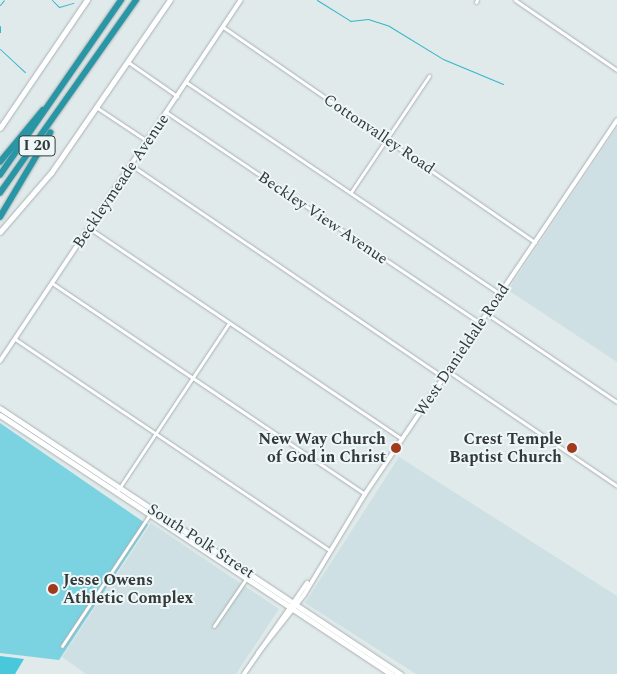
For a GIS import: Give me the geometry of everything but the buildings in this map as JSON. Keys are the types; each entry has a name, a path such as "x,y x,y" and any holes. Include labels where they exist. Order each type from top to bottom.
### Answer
{"highway":[{"name":"I 20","path":"0,175 64,85 119,0"},
{"name":"I 20","path":"0,193 70,97 136,0"},
{"path":"0,162 64,85"},
{"path":"0,217 70,97"}],"main road":[{"path":"0,128 87,0"},
{"path":"0,232 51,173 170,0"},
{"name":"South Polk Street","path":"0,408 118,491 250,573 392,674"},
{"name":"South Polk Street","path":"0,415 52,446"},
{"name":"South Polk Street","path":"178,529 208,553 288,607 402,674"},
{"path":"208,553 211,548"}],"street":[{"name":"Beckleymeade Avenue","path":"0,361 241,0"},
{"path":"515,0 617,70"},
{"name":"Cottonvalley Road","path":"223,27 387,138 535,242"},
{"path":"128,62 177,96"},
{"path":"351,192 429,76"},
{"path":"186,82 500,294"},
{"path":"96,107 147,141"},
{"name":"Beckley View Avenue","path":"166,112 480,323"},
{"name":"West Danieldale Road","path":"258,653 297,605 309,582 365,494 617,120"},
{"path":"131,165 443,377"},
{"path":"88,228 402,439"},
{"path":"52,283 365,494"},
{"path":"487,314 617,402"},
{"path":"118,491 229,323"},
{"path":"15,339 329,550"},
{"path":"447,371 617,486"},
{"path":"62,646 151,511"},
{"path":"214,626 250,573"},
{"name":"West Danieldale Road","path":"258,653 288,607 309,582"},
{"path":"244,674 258,653"}],"shaded area":[{"path":"617,128 617,362 508,290"},
{"name":"Jesse Owens Athletic Complex","path":"0,423 148,525 59,660 0,653"},
{"path":"399,457 617,596 617,674 416,674 305,603"},
{"path":"151,523 279,609 236,674 86,674 62,657"},
{"path":"0,656 24,659 15,674 0,674"}],"waterway":[{"path":"0,5 4,0"},
{"path":"52,0 59,7 73,3"},
{"path":"317,0 350,21 368,19 389,26 443,59 503,84"},
{"path":"0,26 0,32"},
{"path":"0,49 25,72"}],"place":[{"name":"New Way Church of God in Christ","path":"396,448"},
{"name":"Crest Temple Baptist Church","path":"572,448"},
{"name":"Jesse Owens Athletic Complex","path":"53,589"}]}
